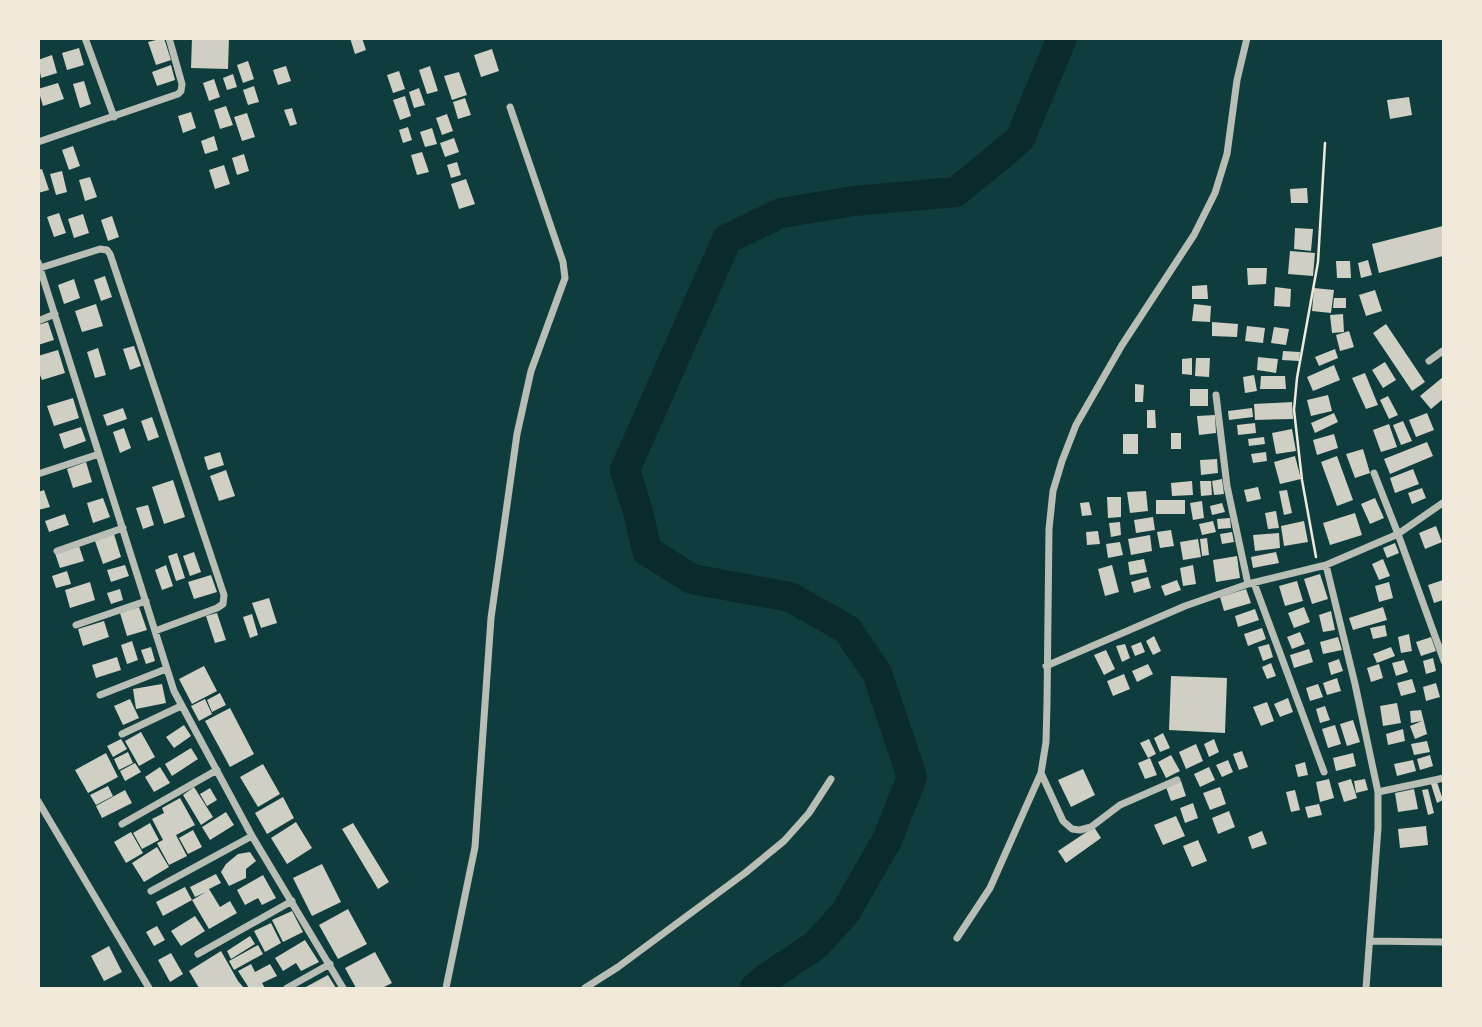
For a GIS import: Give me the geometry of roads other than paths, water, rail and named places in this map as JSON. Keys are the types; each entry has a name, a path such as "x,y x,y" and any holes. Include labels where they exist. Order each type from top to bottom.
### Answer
{"street":[{"path":"85,38 114,117"},
{"path":"38,142 170,98 181,91 182,84 169,38"},
{"path":"957,938 990,888 1041,773 1046,742 1049,529 1053,491 1062,461 1076,425 1122,345 1194,235 1215,193 1227,154 1237,80 1247,38"},
{"path":"446,989 475,847 491,618 517,434 534,363 565,278 562,261 510,107"},
{"path":"155,631 217,608 223,604 224,595 110,254 107,250 100,249 39,265 166,669 181,706 252,836 343,989"},
{"path":"38,321 55,314"},
{"path":"1429,361 1444,350"},
{"path":"1216,396 1227,486 1251,583 1325,772"},
{"path":"38,474 99,454"},
{"path":"1374,472 1444,661"},
{"path":"1046,666 1145,622 1251,583 1322,566 1398,534 1444,502"},
{"path":"57,551 123,528"},
{"path":"1322,566 1355,684 1378,793 1378,828 1366,989"},
{"path":"76,625 146,601"},
{"path":"100,695 166,669"},
{"path":"122,734 181,706"},
{"path":"122,824 217,770"},
{"path":"1041,773 1063,821 1072,829 1080,830 1091,827 1120,805 1177,780"},
{"path":"1378,793 1444,778"},
{"path":"585,989 745,873 784,841 809,813 831,779"},
{"path":"38,801 149,989"},
{"path":"151,891 252,836"},
{"path":"198,954 292,901"},
{"path":"1370,941 1444,942"},
{"path":"287,989 330,964"}],"waterway":[{"path":"755,988 816,945 845,913 887,840 912,777 877,673 847,629 790,597 692,579 647,551 625,470 727,239 781,213 854,201 956,192 1020,139 1062,38"}]}
